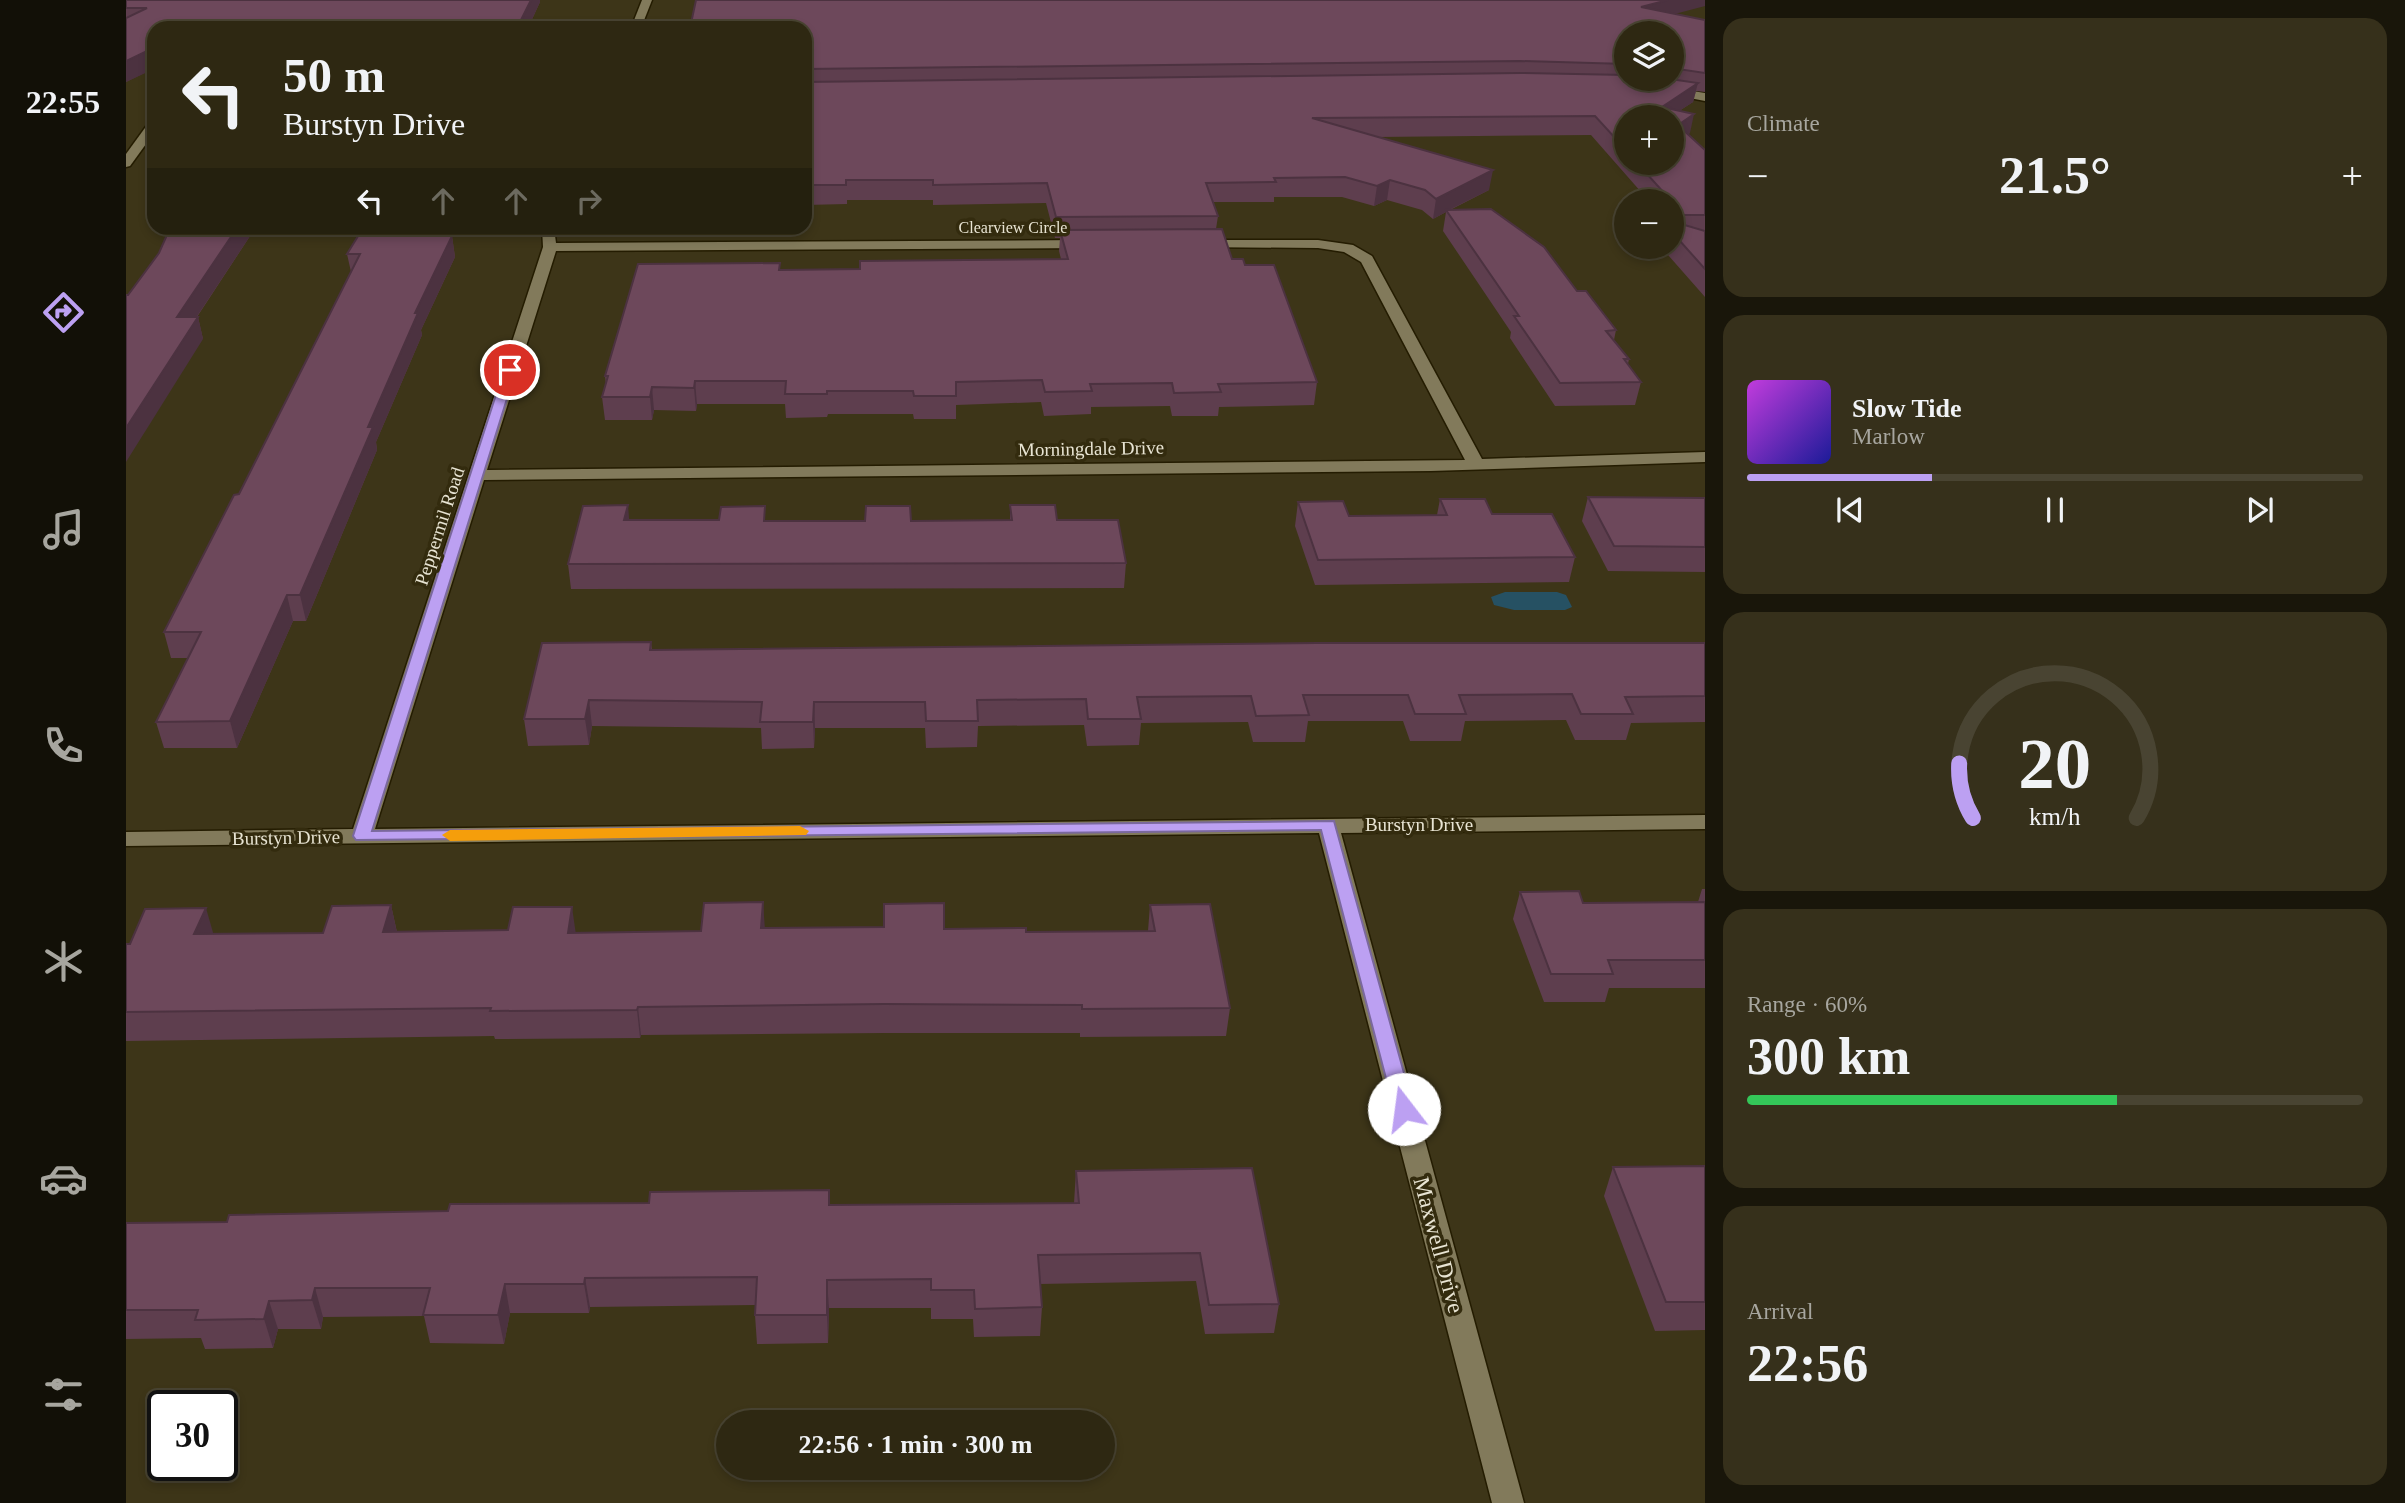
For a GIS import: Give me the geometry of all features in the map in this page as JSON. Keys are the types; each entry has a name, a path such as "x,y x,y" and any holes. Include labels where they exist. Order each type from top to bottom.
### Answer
{"street":[{"path":"639,21 647,0"},
{"path":"1669,91 1705,97"},
{"path":"126,163 147,134"},
{"name":"Peppermil Road","path":"362,836 550,247 549,235"},
{"name":"Clearview Circle","path":"550,247 1101,244"},
{"path":"1184,244 1318,244 1348,248 1367,259 1476,464"},
{"name":"Morningdale Drive","path":"477,475 1476,464 1705,457"},
{"name":"Burstyn Drive","path":"126,839 1705,822"},
{"name":"Maxwell Drive","path":"1328,824 1508,1503"}],"water":[{"path":"1505,592 1557,592 1566,595 1572,607 1565,610 1514,610 1494,605 1491,597"}],"building":[{"path":"126,0 531,0 520,21 147,21 147,51 126,61 126,18 147,8 126,8"},
{"path":"696,0 1668,0 1641,7 1705,20 1705,73 1684,70 1684,21 1614,21 1614,64 1520,61 812,69 812,21 692,21"},
{"path":"1520,73 1614,75 1614,91 1684,91 1684,81 1698,83 1665,105 1614,105 1614,137 1595,116 1312,118 1493,170 1436,199 1425,190 1390,180 1377,186 1345,177 1274,178 1276,182 1206,183 1218,216 1056,217 1047,183 933,185 933,180 846,180 846,185 812,185 812,82"},
{"path":"1684,112 1694,114 1684,121"},
{"path":"1684,131 1705,150 1705,215 1684,215 1684,189 1660,189 1648,175 1684,175"},
{"path":"1491,209 1544,247 1577,291 1586,291 1616,330 1606,331 1629,359 1624,359 1641,382 1560,383 1514,316 1519,316 1446,210"},
{"path":"1684,225 1705,231 1705,269 1684,246"},
{"path":"1222,229 1232,259 1243,259 1245,265 1274,265 1317,382 1218,384 1221,392 1174,393 1172,383 1090,384 1092,391 1045,392 1042,380 956,382 956,396 914,396 913,391 785,394 786,381 695,381 694,388 652,387 650,397 602,397 608,376 605,376 638,264 780,263 779,270 860,269 860,261 1068,259 1060,230"},
{"path":"167,235 232,235 177,317 198,317 126,428 126,295 159,253"},
{"path":"359,235 452,236 415,313 418,313 368,427 373,427 300,595 287,595 230,721 156,722 201,632 164,632 234,495 239,494 360,254 347,254"},
{"path":"1588,497 1705,498 1705,547 1614,546"},
{"path":"1440,499 1485,499 1492,514 1552,514 1575,557 1318,560 1298,502 1343,501 1349,516 1447,515"},
{"path":"628,505 624,520 719,520 721,507 765,506 764,521 865,521 866,506 910,506 911,521 1012,520 1010,505 1055,505 1057,520 1118,520 1126,563 568,564 583,506"},
{"path":"651,642 650,650 1317,643 1705,643 1705,696 1625,697 1633,714 1581,714 1572,694 1459,695 1466,714 1415,714 1408,695 1303,695 1309,715 1256,716 1251,696 1137,697 1141,719 1088,719 1086,699 977,700 978,721 926,721 925,702 814,702 813,722 760,722 762,702 589,700 585,719 524,719 542,643"},
{"path":"1579,891 1583,903 1705,902 1705,960 1608,960 1613,974 1551,974 1520,892"},
{"path":"763,902 761,928 884,927 884,904 944,903 944,929 1026,928 1026,932 1155,931 1150,905 1210,904 1230,1008 1082,1009 1082,1005 884,1004 638,1007 637,1010 490,1011 491,1008 126,1012 126,944 130,944 145,909 206,908 194,934 323,933 332,906 391,905 383,932 508,930 513,907 572,907 568,933 701,931 704,903"},
{"path":"1705,1166 1705,1302 1666,1302 1613,1167"},
{"path":"1252,1168 1279,1304 1209,1305 1200,1253 1038,1255 1042,1307 975,1309 974,1290 931,1290 931,1279 827,1280 827,1315 755,1315 757,1277 585,1278 584,1284 505,1284 498,1315 423,1315 430,1288 315,1288 312,1300 269,1301 264,1319 195,1320 198,1310 126,1310 126,1223 227,1222 229,1215 448,1211 450,1204 649,1203 650,1192 829,1190 829,1205 1079,1203 1076,1171"}],"slow traffic":[{"path":"450,835 800,831"}],"route":[{"path":"510,370 362,836 1328,824 1404,1109"}]}
